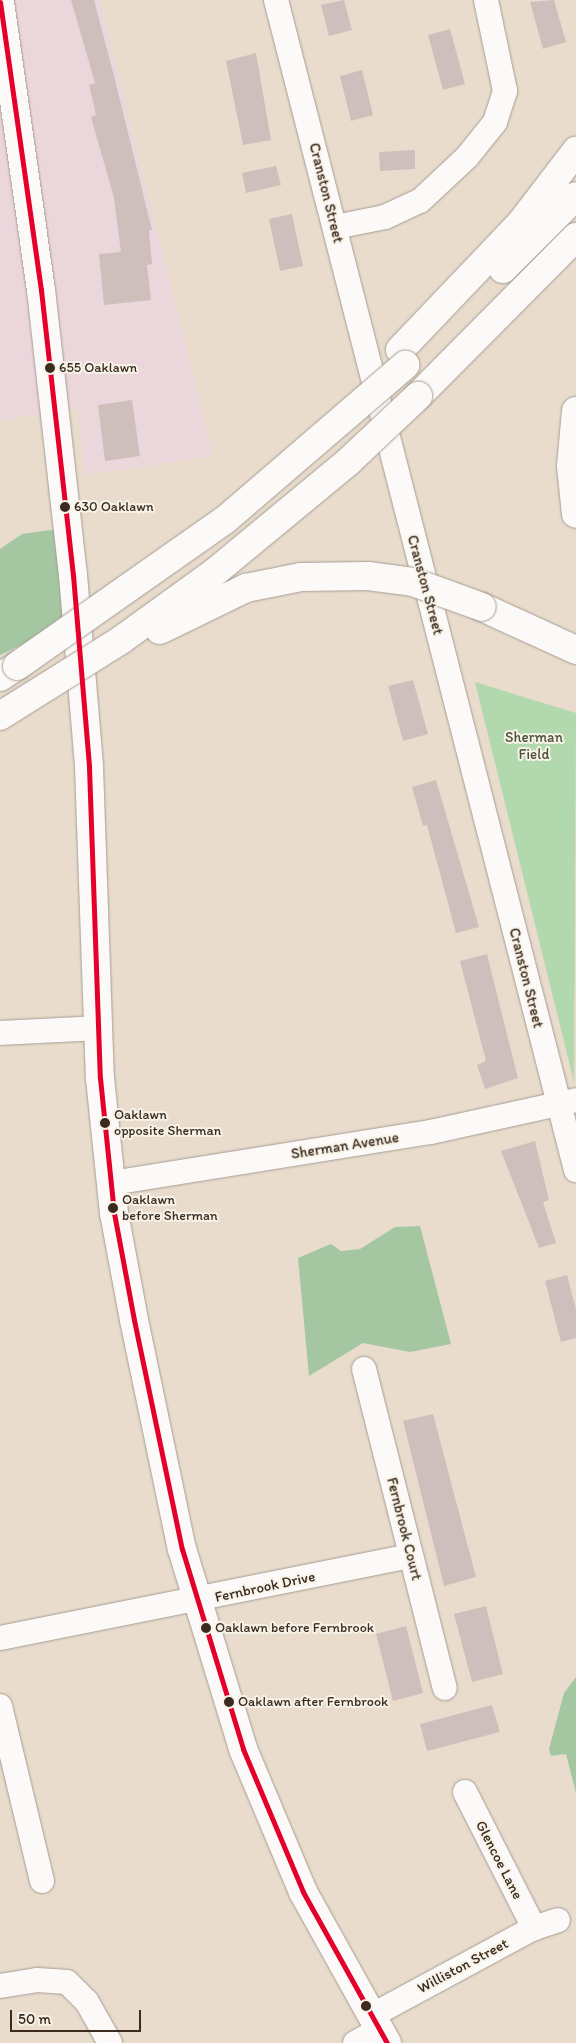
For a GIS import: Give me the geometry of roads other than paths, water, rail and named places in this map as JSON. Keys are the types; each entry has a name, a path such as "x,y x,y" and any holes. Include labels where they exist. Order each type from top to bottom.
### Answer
{"main road":[{"path":"0,2 41,290 73,576 90,767 98,1028 112,1182 162,1466 196,1601 221,1688 266,1807 303,1892 379,2030"},
{"path":"402,357 521,223 576,151"},
{"path":"9,671 176,557 284,473 402,357 576,196"},
{"path":"0,716 121,640 215,572 343,466 418,396 576,237"},
{"path":"576,411 571,466 576,514"},
{"path":"0,716 185,616 264,582 322,575 392,578 436,588 576,650"}],"street":[{"name":"Cranston Street","path":"276,0 567,1102 576,1170"},
{"path":"335,226 401,212 440,186 467,157 495,122 505,91 486,0"},
{"path":"0,1032 98,1028"},
{"name":"Sherman Avenue","path":"112,1182 431,1132 567,1102"},
{"name":"Fernbrook Court","path":"364,1369 445,1688"},
{"name":"Fernbrook Drive","path":"0,1638 196,1601 411,1556"},
{"path":"0,1706 42,1881"},
{"name":"Glencoe Lane","path":"465,1792 534,1928"},
{"name":"Williston Street","path":"355,2043 379,2030 534,1928 558,1920"},
{"path":"0,1986 37,1980 67,1982 87,2002 110,2043"}],"place":[{"name":"655 Oaklawn","path":"50,368"},
{"name":"630 Oaklawn","path":"65,507"},
{"name":"Oaklawn opposite Sherman","path":"105,1123"},
{"name":"Oaklawn before Sherman","path":"113,1208"},
{"name":"Oaklawn before Fernbrook","path":"206,1628"},
{"name":"Oaklawn after Fernbrook","path":"229,1702"}],"park label":[{"name":"Sherman Field","path":"534,746"}]}
